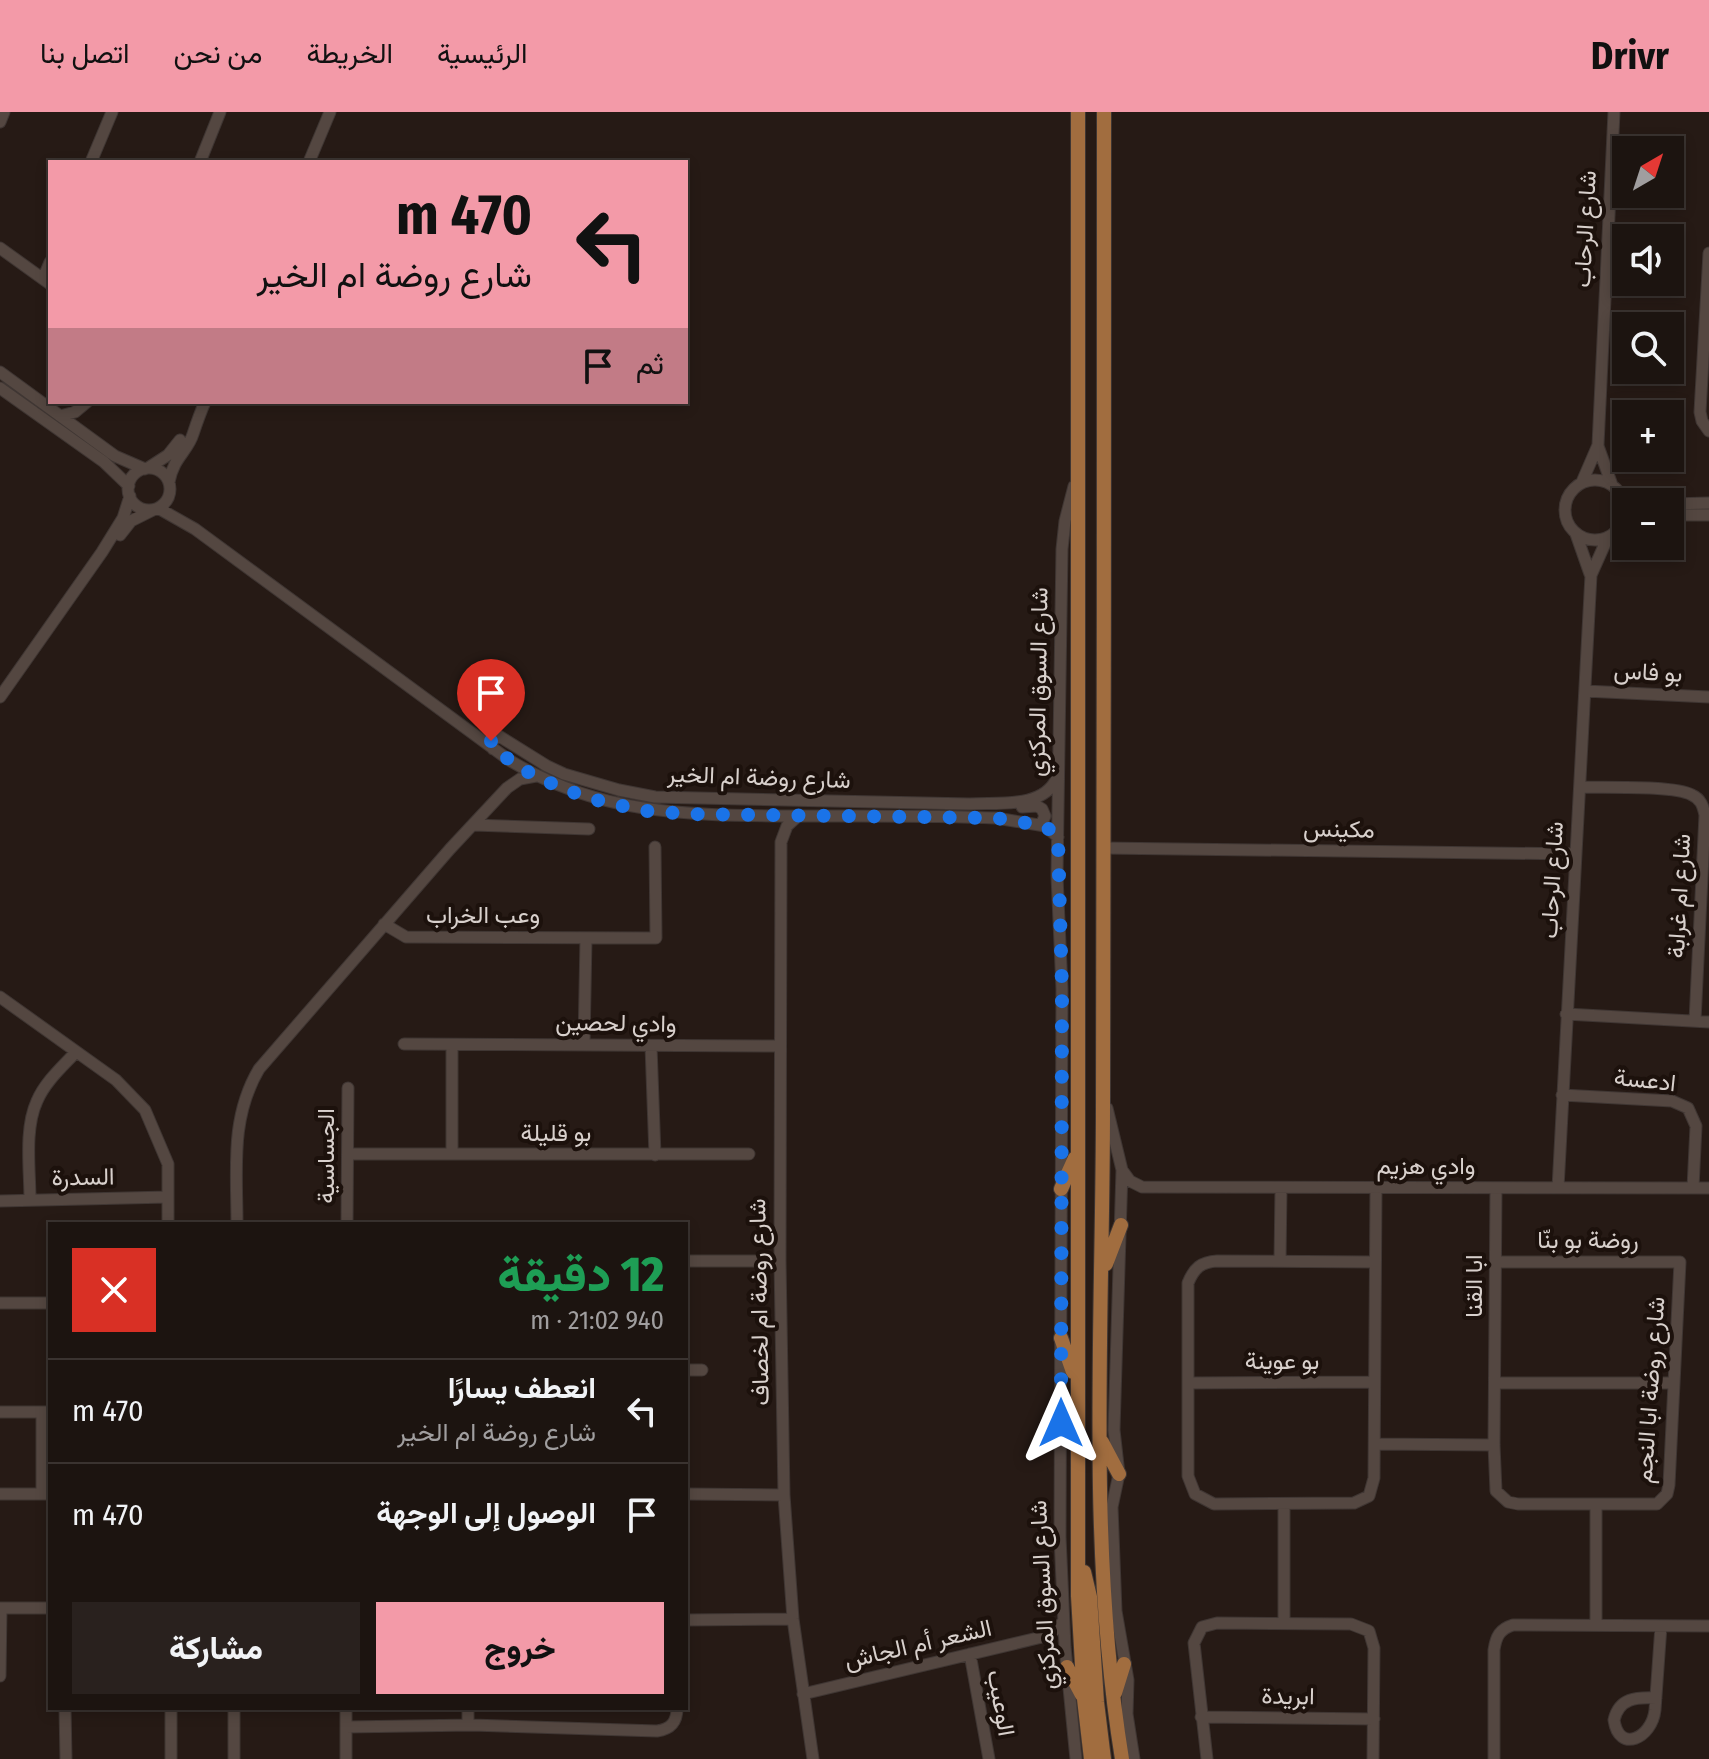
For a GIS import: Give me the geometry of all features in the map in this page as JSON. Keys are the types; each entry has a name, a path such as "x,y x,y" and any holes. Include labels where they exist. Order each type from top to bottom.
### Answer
{"main road":[{"name":"شارع السوق المركزي","path":"1078,112 1078,1596 1091,1759"},
{"path":"1104,112 1103,1272 1100,1438 1106,1641 1122,1759"},
{"path":"1061,1189 1077,1154"},
{"path":"1103,1272 1121,1225"},
{"path":"1061,1338 1077,1383"},
{"path":"1100,1438 1119,1474"},
{"path":"1080,1552 1090,1597 1104,1759"},
{"path":"1112,1701 1124,1664"},
{"path":"1067,1667 1084,1699"}],"street":[{"path":"0,122 4,112"},
{"path":"92,160 112,112"},
{"path":"201,160 220,112"},
{"path":"310,160 330,112"},
{"name":"شارع الرحاب","path":"1582,482 1598,445 1614,112"},
{"path":"0,248 46,282"},
{"path":"1709,253 1700,412 1709,431"},
{"path":"0,372 115,456 161,472 169,482"},
{"path":"0,388 104,462 139,507 156,508 195,529 493,749"},
{"path":"60,416 75,412 85,404"},
{"path":"82,432 85,404"},
{"path":"0,697 123,518 133,477 168,455 193,425 204,404"},
{"path":"102,552 131,521 169,497 169,482 175,461 192,436 193,425"},
{"name":"شارع الرحاب","path":"1598,445 1612,485"},
{"name":"شارع السوق المركزي","path":"1076,1759 1063,1622 1060,1537 1062,989 1058,776 1062,535 1079,471"},
{"path":"1612,534 1591,540 1576,534 1565,517 1564,506 1573,488 1582,482 1597,480 1615,488"},
{"path":"1684,506 1708,509"},
{"path":"1684,513 1708,509"},
{"name":"شارع الرحاب","path":"1576,534 1591,575"},
{"name":"شارع الرحاب","path":"1558,1188 1591,575 1608,537"},
{"name":"بو فاس","path":"1585,691 1709,697"},
{"name":"شارع روضة ام الخير","path":"1058,776 1050,790 1037,797 987,803 673,799 582,780 547,766 499,736 492,739 490,744 536,776 582,796 625,807 688,814 982,817 1041,825 1050,828 1058,837"},
{"path":"507,788 513,773 509,760"},
{"path":"237,1222 238,1134 246,1090 274,1049 507,788 520,779 536,776"},
{"name":"شارع ام غرابة","path":"1580,787 1681,791 1697,798 1703,806 1695,1021"},
{"path":"987,803 1007,808 1040,807 1045,816 1041,825"},
{"path":"764,816 776,827 781,842"},
{"path":"781,842 787,826 798,816"},
{"path":"473,825 589,829"},
{"name":"شارع روضة ام لخصاف","path":"781,842 780,1261 784,1495 793,1619 813,1759"},
{"name":"وعب الخراب","path":"384,924 406,937 656,938 655,847"},
{"name":"مكينس","path":"1103,848 1575,854"},
{"path":"584,1044 586,938"},
{"path":"0,997 116,1080 145,1110 168,1164 168,1222"},
{"path":"1566,1014 1709,1022"},
{"name":"وادي لحصين","path":"404,1044 780,1046"},
{"path":"452,1045 452,1154"},
{"path":"651,1046 655,1155"},
{"path":"30,1200 30,1137 35,1104 41,1092 76,1052"},
{"name":"الجساسية","path":"347,1222 348,1088"},
{"path":"1103,1092 1122,1170 1114,1430 1119,1474 1112,1507 1112,1527 1116,1611 1129,1690 1127,1714 1134,1759"},
{"name":"ادعسة","path":"1562,1095 1672,1101 1688,1108 1696,1126 1693,1188"},
{"name":"بو قليلة","path":"348,1154 749,1154"},
{"path":"1122,1170 1130,1181 1142,1187"},
{"path":"1121,1204 1142,1187"},
{"name":"وادي هزيم","path":"1142,1187 1709,1188"},
{"path":"1280,1261 1281,1188"},
{"path":"1375,1262 1206,1262 1197,1266 1188,1283 1188,1476 1195,1494 1214,1504 1284,1504 1362,1501 1372,1488 1375,1444 1376,1188"},
{"name":"ابا القنا","path":"1496,1188 1494,1484 1500,1497"},
{"name":"السدرة","path":"0,1201 168,1197"},
{"path":"688,1261 780,1261"},
{"name":"روضة بو بنّا","path":"1496,1262 1680,1262"},
{"name":"شارع روضة ابا النجم","path":"1500,1497 1518,1504 1657,1504 1667,1494 1680,1262"},
{"path":"0,1303 48,1303"},
{"path":"688,1370 702,1370"},
{"name":"بو عوينة","path":"1189,1383 1374,1382"},
{"path":"1495,1383 1674,1383"},
{"path":"0,1412 46,1412 46,1494 0,1494"},
{"path":"1375,1444 1494,1445"},
{"path":"688,1494 784,1495"},
{"path":"1284,1504 1284,1623"},
{"path":"1596,1505 1596,1625"},
{"path":"0,1676 0,1608 48,1608"},
{"path":"688,1620 793,1619"},
{"name":"الشعر أم الجاش","path":"803,1694 1042,1637 1063,1622"},
{"path":"1207,1759 1194,1643 1202,1627 1217,1623 1351,1624 1369,1631 1374,1648 1373,1759"},
{"path":"1494,1759 1494,1650 1499,1632 1513,1625 1709,1626"},
{"path":"1656,1698 1661,1626"},
{"path":"1042,1637 1065,1647"},
{"name":"الوعيب","path":"970,1654 989,1759"},
{"path":"65,1710 66,1759"},
{"path":"171,1710 171,1759"},
{"path":"234,1710 234,1759"},
{"path":"346,1710 346,1759"},
{"path":"470,1710 470,1725"},
{"path":"346,1727 470,1725 657,1731 666,1730 672,1725 677,1718 677,1710"},
{"name":"ابريدة","path":"1201,1717 1374,1719"}],"route":[{"path":"491,741 493,749 509,760 563,789 603,802 647,811 764,816 982,817 1041,825 1056,833 1062,989 1061,1423"}]}
